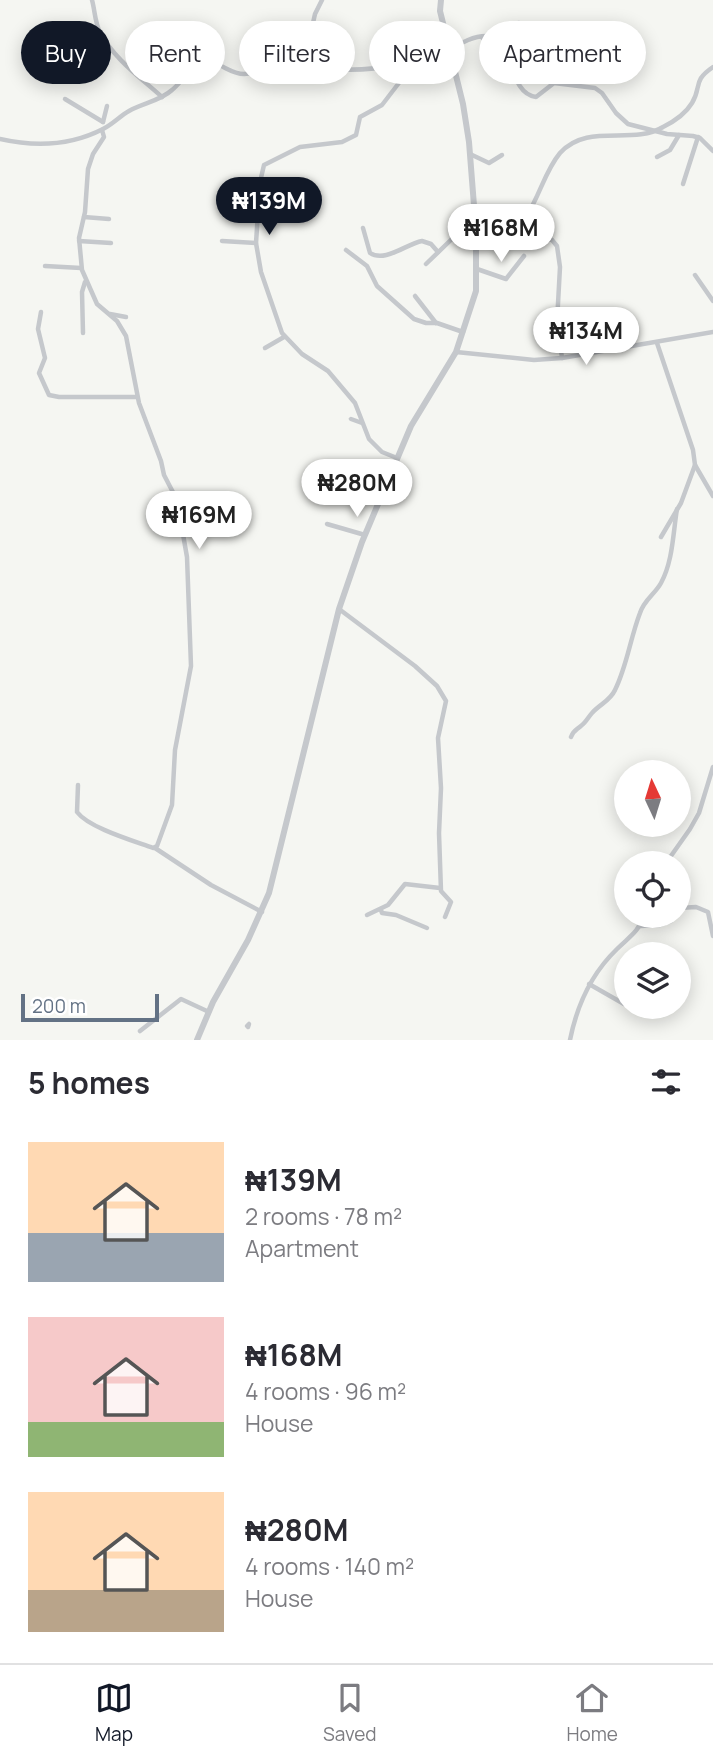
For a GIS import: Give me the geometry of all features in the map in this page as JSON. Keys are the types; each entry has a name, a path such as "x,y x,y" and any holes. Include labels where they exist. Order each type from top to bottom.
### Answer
{"street":[{"path":"92,0 99,29 108,43 127,65 162,97"},
{"path":"314,21 322,0"},
{"path":"441,0 443,21"},
{"path":"0,139 36,145 78,138 103,129 129,111 171,92 194,67 204,63 217,64 239,74"},
{"path":"474,209 527,215 546,174 559,154 569,145 585,137 656,131 692,104 700,78 713,67"},
{"path":"397,458 382,452 369,439 355,403 328,371 302,355 284,337 261,272 256,243 260,181 264,165 300,147 342,142 356,135 360,117 383,104 398,84"},
{"path":"197,1040 262,912 278,861 339,609 365,535 411,426 456,352 476,291 470,154 458,84"},
{"path":"518,84 529,96 536,97 553,84"},
{"path":"562,84 595,88 622,119 637,127 698,137 713,151"},
{"path":"65,99 103,122"},
{"path":"107,106 103,122 104,138 93,154 88,169 85,217 79,241 81,268 97,304 117,321 126,335 138,397 164,475 177,500 184,528 189,578 192,659 175,750 172,806 165,830 155,848"},
{"path":"657,157 670,150 679,135"},
{"path":"683,184 698,137"},
{"path":"470,154 489,163 502,155"},
{"path":"257,217 308,214"},
{"path":"518,216 530,234 552,240 557,246 560,274 557,322 562,358"},
{"path":"85,217 109,219"},
{"path":"426,264 475,221"},
{"path":"363,228 373,256 382,257 422,241 431,244 438,252"},
{"path":"79,241 111,243"},
{"path":"222,241 256,243"},
{"path":"346,250 367,266 377,286 408,314 421,322 437,323 463,332"},
{"path":"477,269 506,279 524,256"},
{"path":"45,266 81,268"},
{"path":"695,275 713,301"},
{"path":"83,332 82,292 85,281"},
{"path":"415,296 437,323"},
{"path":"41,312 38,329 45,358 39,373 49,395 138,397"},
{"path":"108,314 126,317"},
{"path":"456,352 526,359 562,358 713,332"},
{"path":"265,348 284,337"},
{"path":"657,343 693,450 695,465 713,496"},
{"path":"351,419 362,423"},
{"path":"661,537 677,509 695,465"},
{"path":"571,737 595,710 608,701 615,690 625,667 627,649 640,611 661,584 669,563 677,509"},
{"path":"327,524 365,535"},
{"path":"339,609 415,666 437,686 446,701 439,738 442,788 440,888 451,902 445,917"},
{"path":"674,851 699,813 713,767"},
{"path":"78,785 80,816 125,838 155,848 211,885 262,912"},
{"path":"367,915 382,909 405,884 440,888"},
{"path":"691,907 708,912 713,936"},
{"path":"382,909 382,914 396,915 427,928"},
{"path":"570,1040 575,1016 589,984 618,948 639,928"},
{"path":"589,984 614,998"},
{"path":"140,1031 181,999 209,1012"}]}
